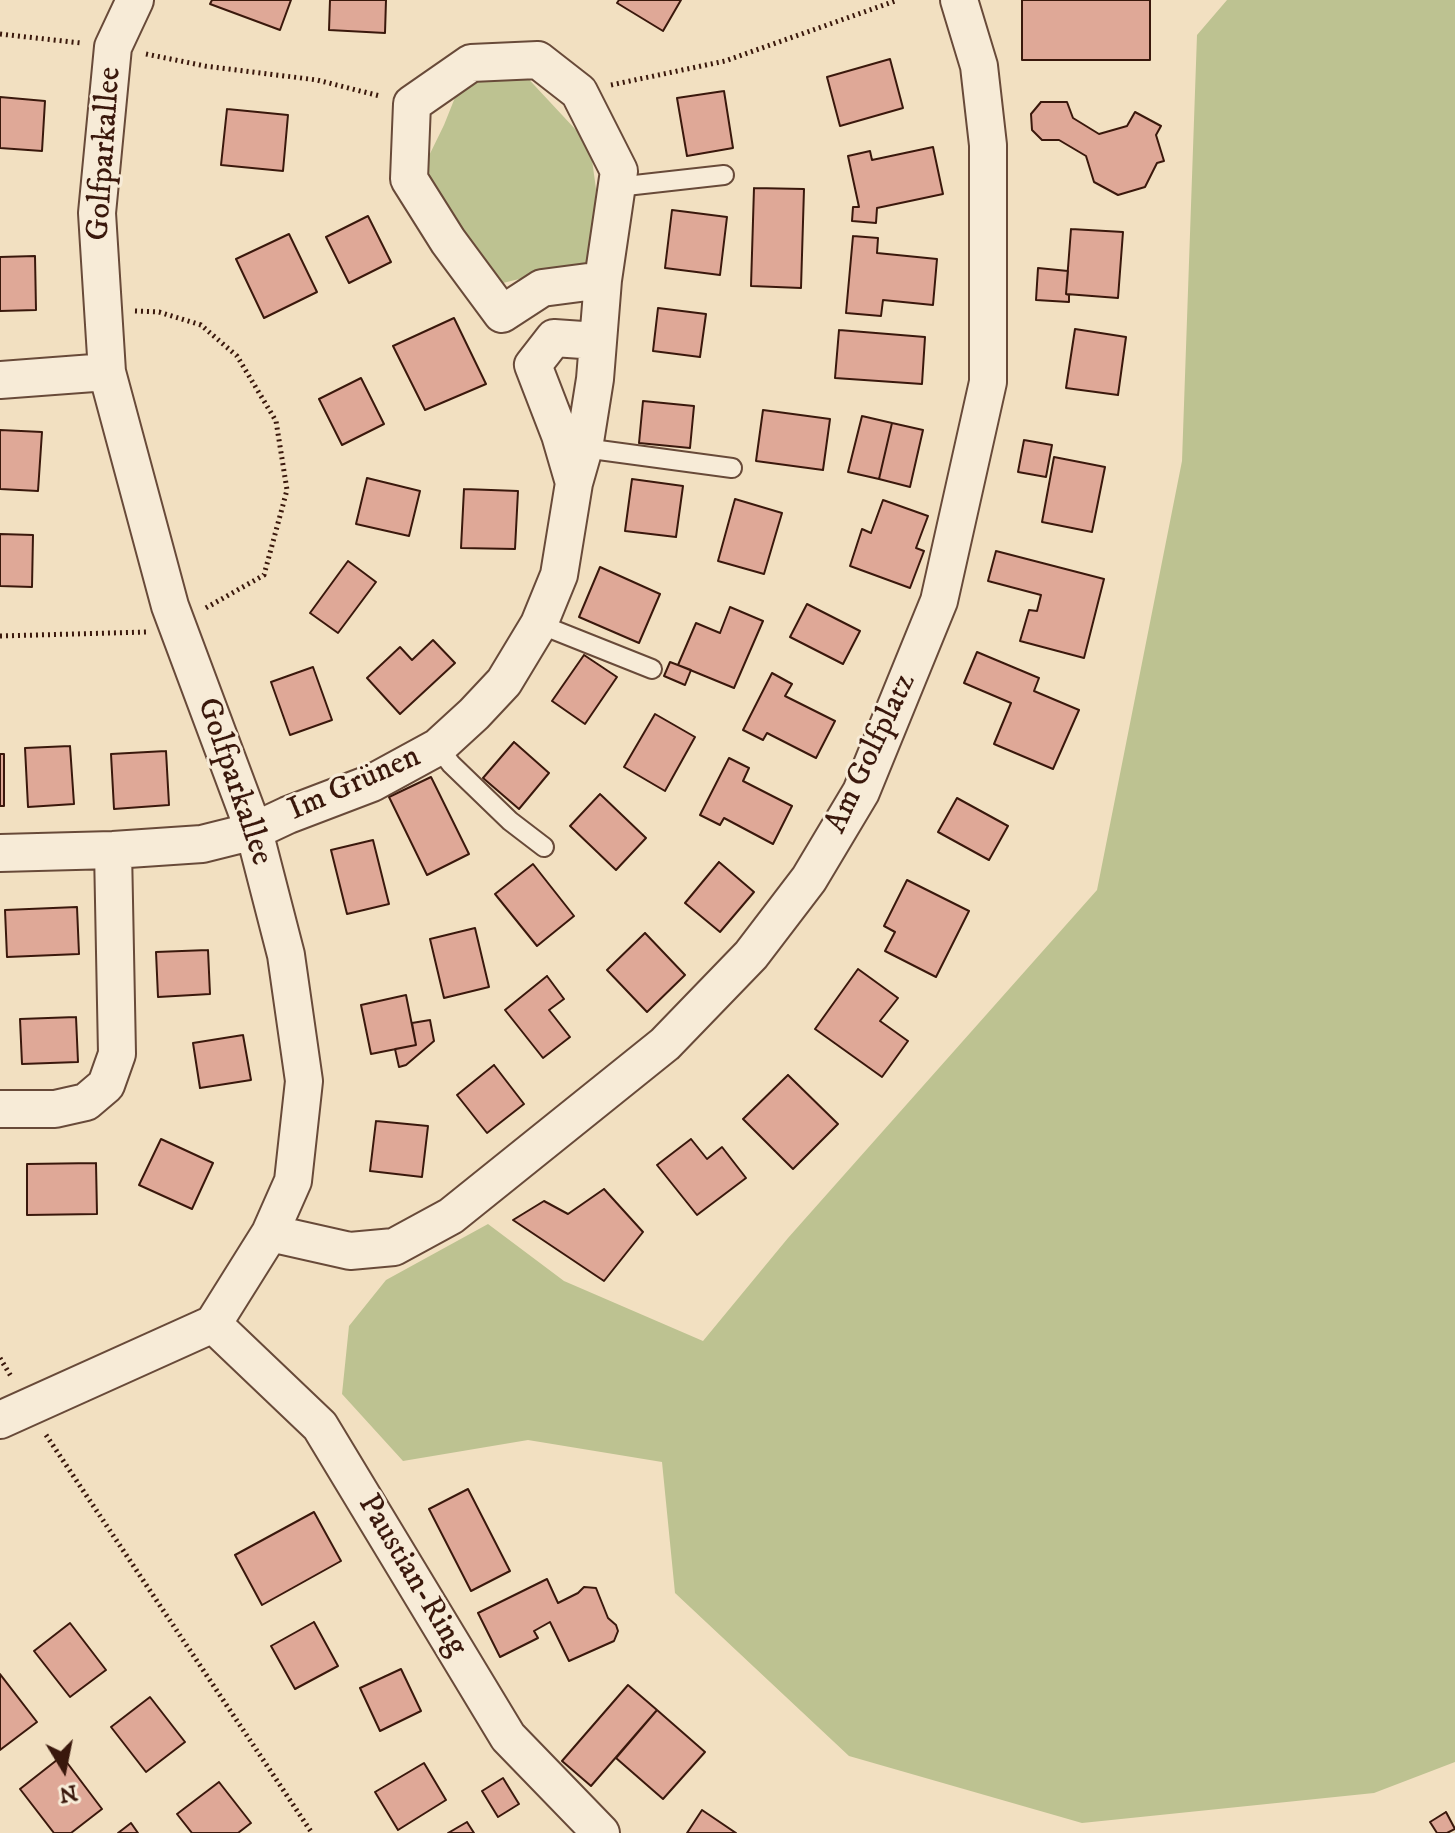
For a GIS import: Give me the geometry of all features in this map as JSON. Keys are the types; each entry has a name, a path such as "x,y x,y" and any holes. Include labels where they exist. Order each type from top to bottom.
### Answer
{"street":[{"name":"Golfparkallee","path":"135,0 113,47 97,213 107,372 177,624 254,831 286,955 304,1081 293,1181 270,1233 213,1324"},
{"name":"Am Golfplatz","path":"270,1233 350,1251 394,1247 451,1216 665,1044 751,955 809,879 861,792 939,601 988,382 988,145 979,66 959,0"},
{"name":"Im Grünen","path":"0,853 202,844 254,831 372,783 438,747 474,714 504,682 539,624 559,575 574,483 584,448 619,171 579,92 538,60 471,63 412,104 409,179 448,241 502,314 533,365 560,435 574,483"},
{"path":"502,314 542,288 603,280"},
{"path":"533,365 554,338 597,341"},
{"path":"0,380 107,372"},
{"path":"0,1109 55,1109 86,1102 106,1085 117,1054 113,850"},
{"path":"14,1415 213,1324"},
{"name":"Paustian-Ring","path":"213,1324 320,1426 508,1737 601,1833"}],"lane":[{"path":"617,187 724,175"},
{"path":"584,448 732,468"},
{"path":"539,624 652,669"},
{"path":"438,747 451,764 510,821 544,847"}],"path":[{"path":"579,92 725,61 898,0"},
{"path":"0,34 113,47 205,66 317,80 412,104"},
{"path":"0,636 151,632 177,624 264,575 287,490 276,421 237,356 201,325 159,312 103,311"},
{"path":"0,1358 14,1415 312,1833"}],"green space":[{"path":"1227,0 1455,0 1455,1762 1374,1793 1082,1823 849,1756 675,1593 662,1462 528,1440 403,1461 342,1394 349,1326 386,1280 488,1224 564,1281 703,1341 788,1238 1097,890 1182,461 1197,35"},
{"path":"522,72 590,145 596,189 592,261 503,283 450,218 423,168 460,85"}],"building":[{"path":"212,0 291,0 280,30 210,4"},
{"path":"330,0 386,0 385,33 329,30"},
{"path":"619,0 681,0 663,31 617,3"},
{"path":"1022,0 1150,0 1150,60 1022,60"},
{"path":"890,59 903,108 840,126 827,77"},
{"path":"724,91 733,148 687,156 677,98"},
{"path":"0,97 45,101 42,151 0,148"},
{"path":"1041,102 1067,102 1073,118 1099,134 1127,126 1135,112 1161,126 1156,135 1164,161 1157,163 1145,187 1118,195 1094,182 1086,156 1059,140 1042,140 1032,130 1031,114"},
{"path":"227,109 288,115 283,171 221,165"},
{"path":"933,147 943,194 877,208 876,223 852,221 853,207 859,207 848,156 870,151 872,160"},
{"path":"754,188 804,189 801,288 751,286"},
{"path":"672,210 727,217 720,275 665,268"},
{"path":"368,216 391,262 349,283 326,237"},
{"path":"1071,229 1123,232 1118,298 1066,294"},
{"path":"289,234 317,292 264,318 236,259"},
{"path":"853,236 878,238 877,253 937,259 933,305 883,300 881,316 846,313"},
{"path":"35,256 36,310 0,311 0,257"},
{"path":"1038,268 1068,271 1066,294 1069,295 1069,302 1036,300"},
{"path":"658,308 706,314 700,357 653,351"},
{"path":"454,318 486,384 425,410 393,346"},
{"path":"1075,329 1126,337 1118,395 1066,388"},
{"path":"839,330 925,337 922,384 835,378"},
{"path":"361,378 384,424 342,445 319,399"},
{"path":"643,401 694,406 690,448 639,443"},
{"path":"763,410 830,419 823,470 756,461"},
{"path":"862,416 892,423 879,479 848,472"},
{"path":"892,423 923,430 910,487 879,479"},
{"path":"0,430 42,432 38,491 0,489"},
{"path":"1024,440 1052,445 1046,477 1018,472"},
{"path":"1054,457 1105,467 1092,532 1042,522"},
{"path":"367,478 420,491 409,536 356,524"},
{"path":"632,479 683,486 676,537 625,531"},
{"path":"464,489 518,491 515,549 461,548"},
{"path":"735,499 782,513 764,574 718,561"},
{"path":"883,500 928,516 916,548 924,551 910,588 850,566 862,529 871,533"},
{"path":"0,534 33,535 32,587 0,586"},
{"path":"996,551 1104,579 1084,658 1020,641 1029,610 1037,611 1041,595 988,581"},
{"path":"348,561 376,582 338,633 310,613"},
{"path":"600,567 660,594 639,643 579,617"},
{"path":"807,604 860,631 843,664 790,637"},
{"path":"730,607 763,621 734,688 678,665 696,623 720,633"},
{"path":"433,640 455,663 400,714 367,678 400,647 412,660"},
{"path":"977,652 1039,678 1034,691 1079,710 1053,769 994,744 1011,703 964,683"},
{"path":"584,655 617,677 585,724 552,701"},
{"path":"670,662 691,670 685,685 664,676"},
{"path":"313,667 332,720 290,735 271,682"},
{"path":"772,673 792,684 785,696 835,721 816,758 767,733 763,740 743,730"},
{"path":"655,714 695,737 665,791 624,767"},
{"path":"514,742 549,773 519,809 483,778"},
{"path":"70,746 74,804 28,807 25,748"},
{"path":"166,751 169,805 114,809 111,754"},
{"path":"0,754 4,754 4,806 0,806"},
{"path":"729,758 749,768 743,781 792,806 773,844 724,818 720,825 700,815"},
{"path":"431,777 469,854 427,875 389,797"},
{"path":"600,794 646,838 616,870 570,826"},
{"path":"957,798 1008,826 989,860 938,832"},
{"path":"373,840 389,904 347,914 331,850"},
{"path":"719,862 754,892 720,932 685,903"},
{"path":"533,864 574,916 537,946 495,894"},
{"path":"907,880 969,911 936,977 885,951 895,932 884,926"},
{"path":"77,907 79,954 7,957 5,910"},
{"path":"475,928 489,987 444,998 430,939"},
{"path":"645,933 685,975 647,1012 607,970"},
{"path":"208,950 210,994 158,997 156,952"},
{"path":"858,969 898,998 880,1021 908,1041 882,1077 815,1029"},
{"path":"547,976 564,999 549,1010 570,1037 543,1058 505,1010"},
{"path":"406,995 416,1045 371,1054 361,1005"},
{"path":"76,1017 78,1062 22,1064 20,1019"},
{"path":"430,1020 434,1041 406,1065 399,1067 395,1049 416,1045 412,1023"},
{"path":"243,1035 251,1080 200,1088 193,1043"},
{"path":"494,1065 524,1104 487,1133 457,1095"},
{"path":"788,1075 838,1124 793,1169 743,1119"},
{"path":"376,1121 428,1126 422,1177 370,1171"},
{"path":"161,1139 213,1163 192,1209 139,1185"},
{"path":"691,1139 707,1159 722,1147 746,1178 697,1215 657,1165"},
{"path":"96,1163 97,1214 27,1215 27,1164"},
{"path":"604,1189 643,1232 604,1281 513,1220 544,1201 568,1214"},
{"path":"468,1489 510,1571 471,1591 429,1509"},
{"path":"314,1512 341,1561 262,1605 235,1555"},
{"path":"547,1579 558,1603 584,1587 596,1588 608,1618 616,1625 618,1631 614,1641 569,1661 550,1622 534,1631 538,1638 500,1657 478,1613"},
{"path":"314,1622 338,1666 295,1689 271,1646"},
{"path":"70,1623 106,1670 70,1697 34,1651"},
{"path":"401,1669 421,1711 380,1731 360,1688"},
{"path":"0,1674 37,1722 0,1750"},
{"path":"628,1685 657,1710 591,1786 562,1761"},
{"path":"150,1697 185,1742 146,1772 111,1727"},
{"path":"657,1710 705,1752 663,1799 616,1758"},
{"path":"62,1756 102,1809 71,1833 54,1833 20,1789"},
{"path":"424,1763 446,1800 398,1830 375,1792"},
{"path":"503,1778 519,1804 498,1817 482,1791"},
{"path":"219,1782 251,1823 238,1833 192,1833 177,1814"},
{"path":"702,1810 736,1833 687,1833"},
{"path":"1446,1812 1455,1829 1437,1833 1430,1822"},
{"path":"467,1822 474,1833 448,1833"},
{"path":"131,1823 138,1833 118,1833"}]}
